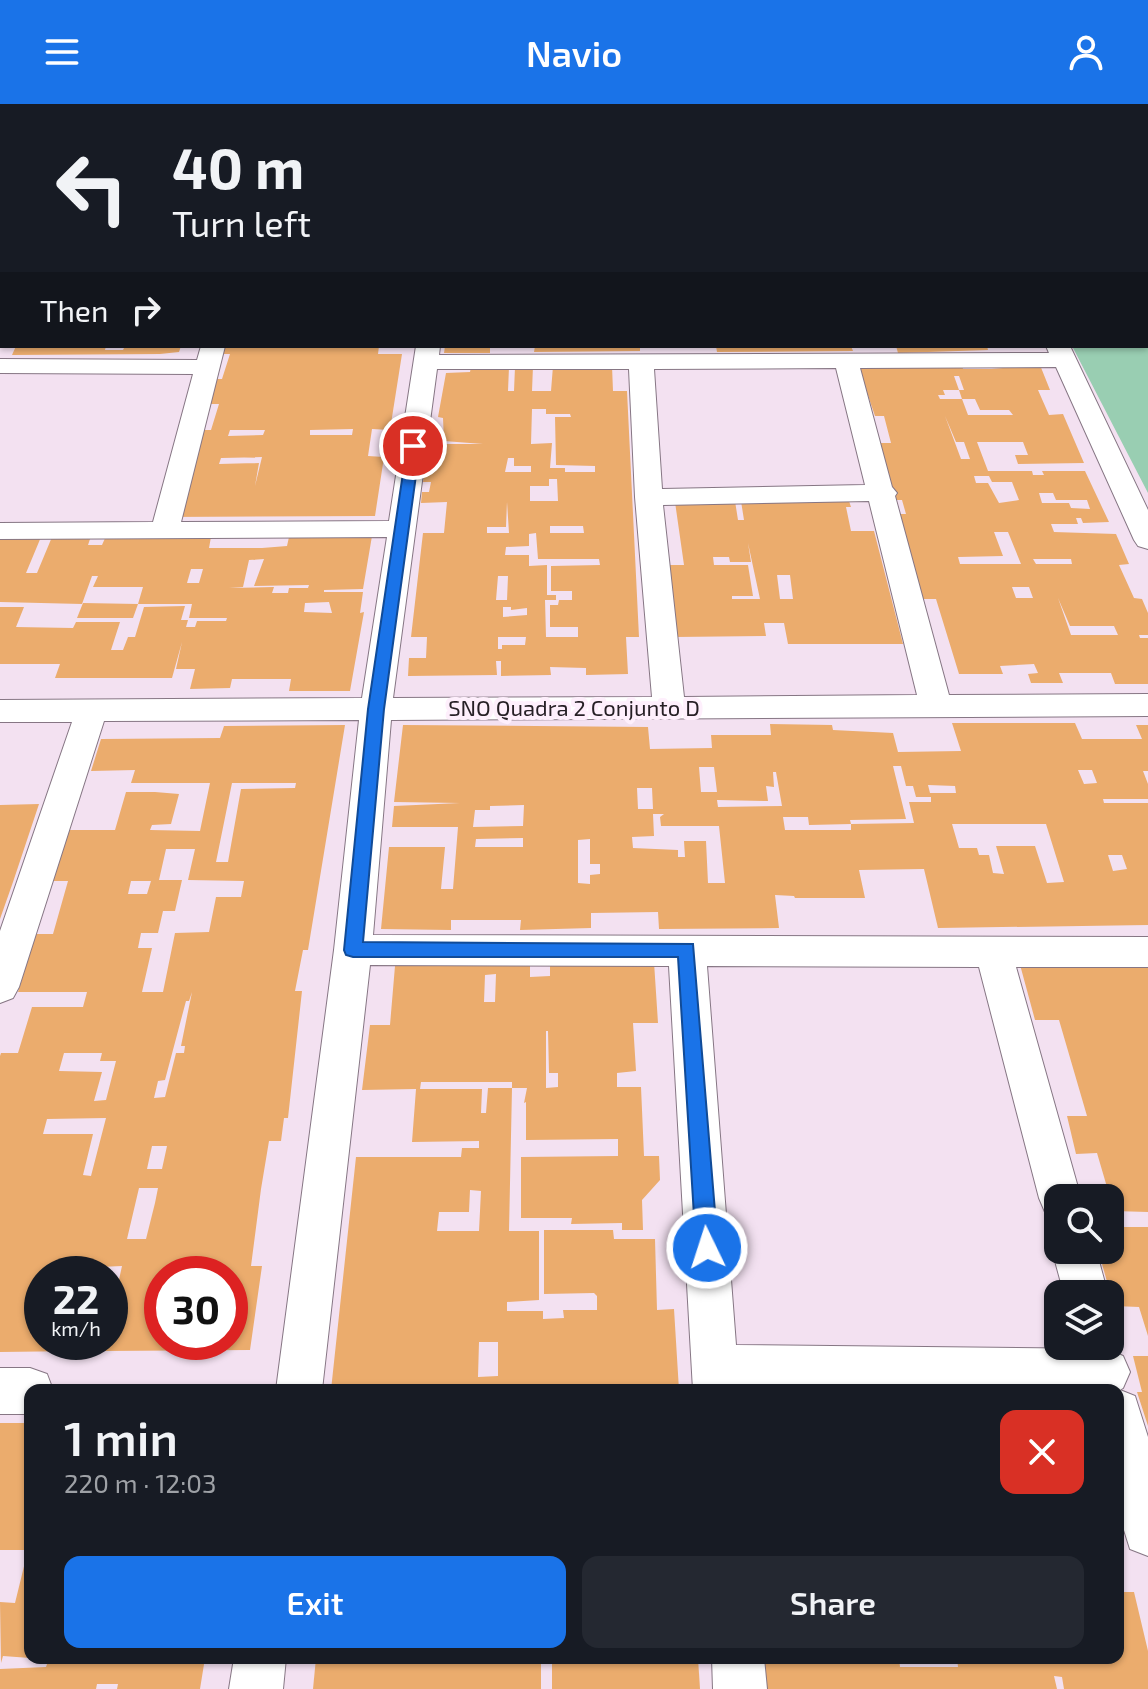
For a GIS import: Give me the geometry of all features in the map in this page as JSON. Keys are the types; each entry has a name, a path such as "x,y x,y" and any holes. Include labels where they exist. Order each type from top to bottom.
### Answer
{"street":[{"path":"300,1384 353,950 376,709 428,354 641,362 846,361 1061,353 1148,540"},
{"path":"0,366 211,356 164,532"},
{"path":"846,361 883,493 936,707"},
{"path":"641,362 649,497 669,706"},
{"path":"649,497 883,493"},
{"path":"0,531 400,529"},
{"name":"SNO Quadra 2 Conjunto D","path":"0,711 1148,705"},
{"path":"0,987 92,709"},
{"path":"353,950 1148,952"},
{"path":"687,950 716,1379 1109,1380"},
{"path":"994,953 1056,1184"},
{"path":"0,1391 24,1391"},
{"path":"1124,1438 1148,1531"},
{"path":"256,1689 259,1664"},
{"path":"738,1664 740,1689"}],"green space":[{"path":"1073,348 1148,348 1148,493"}],"building":[{"path":"15,348 180,348 179,352 160,354 12,355"},
{"path":"220,348 379,348 378,354 402,354 390,430 372,429 368,456 384,457 375,516 164,517 193,430 211,430 219,404 202,404 210,379 222,379 230,354 218,354","holes":["353,429 352,435 310,435 310,430","230,430 265,430 263,435 228,436","262,457 255,486 259,463 219,464 221,458"]},
{"path":"445,348 490,348 490,353 444,353"},
{"path":"535,348 640,348 640,351 534,352"},
{"path":"716,348 852,348 853,351 717,352"},
{"path":"897,348 988,350 898,353"},
{"path":"962,365 963,369 991,369 1040,365 1050,390 1038,390 1049,415 1063,414 1084,463 1018,464 1015,455 1028,455 1023,442 977,442 988,471 1032,471 1033,475 1044,475 1042,471 1085,471 1109,522 1083,523 1081,518 1076,518 1078,524 1051,524 1054,532 1116,534 1129,564 1119,565 1134,598 1142,599 1148,613 1148,635 1139,635 1140,638 1148,638 1148,684 1115,684 1111,673 1059,673 1063,683 1031,683 1028,674 1038,673 1034,664 1000,666 1003,674 959,674 936,599 923,599 900,514 906,514 902,500 896,500 879,443 891,443 884,416 875,416 858,366","holes":["954,376 959,376 964,390 959,390","943,390 959,390 962,399 940,399 938,395 945,395","962,399 975,399 980,410 1009,410 1013,415 968,415","945,416 956,442 964,442 970,459 961,459","974,476 989,476 992,482 1012,482 1019,500 999,503 988,483 976,483","1039,493 1053,493 1056,500 1087,500 1090,509 1071,508 1069,503 1042,503","994,532 1008,532 1021,564 960,564 958,557 1003,556","1033,559 1071,559 1072,564 1036,564","1012,587 1029,587 1033,598 1016,598","1058,598 1070,626 1114,626 1118,635 1071,635"]},
{"path":"533,366 532,391 551,391 553,366 612,366 613,391 627,391 639,637 626,637 628,674 586,675 586,668 550,667 551,675 501,676 501,661 496,661 497,675 408,676 409,658 426,658 427,637 411,637 423,533 444,533 447,502 421,503 422,492 429,492 431,482 423,482 428,444 483,444 444,441 443,418 438,417 446,373 470,372 471,367 509,367 508,391 514,391 515,367","holes":["532,409 546,409 546,414 570,414 571,417 555,417 556,465 595,466 595,472 565,472 565,468 550,468 552,443 531,444","508,458 514,458 514,466 531,466 531,472 505,472","549,479 557,479 558,501 530,501 530,486 549,486","507,502 509,533 487,533 487,527 506,527","550,526 583,526 584,533 550,533","536,533 538,559 599,559 600,565 551,566 551,591 572,591 572,600 559,600 558,605 550,605 550,627 578,627 578,637 546,637 545,600 556,600 556,595 547,595 547,565 529,566 529,555 505,555 506,547 529,546 529,534","498,576 508,576 507,600 496,600","503,607 511,607 511,610 527,608 527,615 503,617","498,637 526,637 525,645 502,645 502,649 498,649"]},
{"path":"735,501 738,520 744,520 741,501 849,501 851,507 846,507 851,531 874,531 903,644 788,644 784,623 764,623 766,636 675,637 666,565 684,565 675,502","holes":["748,543 760,599 732,599 732,596 753,596 748,565 714,565 713,557 729,557 730,562 751,562","777,575 790,575 793,599 780,599"]},
{"path":"91,536 88,545 102,545 106,536 211,537 209,548 262,548 287,546 289,537 372,536 363,589 324,590 363,592 360,613 364,612 350,691 289,691 291,679 232,679 230,688 190,689 195,669 176,669 182,642 172,678 55,678 60,664 0,664 0,607 24,607 16,627 73,628 76,622 120,622 111,650 123,650 128,637 135,637 144,607 185,606 181,620 188,620 186,627 195,627 197,621 226,621 227,618 189,618 192,604 138,604 143,587 93,587 98,576 92,576 82,604 0,602 0,537 41,537 26,573 37,573 52,537","holes":["264,559 254,586 309,585 308,588 289,588 288,593 272,593 274,587 229,588 243,587 249,560","191,569 203,569 199,583 187,583","329,602 332,613 304,612 305,603"]},
{"path":"83,603 138,604 133,618 77,618"},
{"path":"952,723 1075,723 1082,739 1142,739 1136,725 1148,725 1148,771 1143,771 1148,784 1148,799 1103,799 1104,803 1148,803 1148,925 938,928 924,869 859,870 865,898 775,895 779,928 659,929 658,912 591,913 591,928 520,930 521,920 451,920 451,930 381,929 389,847 445,847 441,889 453,889 458,827 392,827 394,806 460,803 394,802 403,725 648,727 650,749 712,748 711,735 771,735 770,724 832,725 833,730 893,733 898,752 961,751","holes":["893,766 901,766 906,786 913,786 916,797 931,797 931,802 909,802 914,823 851,824 850,820 906,819","699,767 714,767 717,792 701,792","1078,770 1092,770 1097,783 1084,784","773,772 776,772 782,806 718,807 717,800 768,801 766,786 774,787","928,785 955,786 956,793 930,793","637,788 652,788 653,809 638,809","524,805 523,826 473,827 475,810 490,810 490,806","653,814 664,814 660,817 661,826 719,826 725,883 708,883 706,841 684,841 685,857 678,857 678,850 633,848 632,837 654,836","783,817 808,817 809,825 851,824 851,830 785,830","952,824 1046,824 1064,882 1047,883 1035,846 996,846 1004,874 993,873 989,855 979,855 977,848 959,848","523,838 523,847 475,847 476,839","590,839 590,864 600,864 600,874 590,875 590,884 578,883 578,840","1108,855 1122,855 1127,869 1113,871"]},
{"path":"345,725 308,950 303,950 295,991 302,991 288,1118 284,1118 281,1141 269,1141 261,1189 251,1266 262,1266 250,1350 248,1256 144,1256 144,1351 128,1351 128,1256 24,1256 24,1352 0,1352 0,1056 1,1053 18,1053 32,1007 83,1007 87,992 18,992 36,934 53,934 68,881 52,881 69,830 115,830 126,792 155,792 179,794 171,824 152,825 150,830 200,831 210,783 131,783 135,770 91,771 101,739 220,738 224,726","holes":["232,783 296,783 295,788 241,789 228,862 216,862","166,849 195,849 188,880 244,881 241,897 216,897 209,932 175,933 163,992 142,992 152,948 138,948 141,933 158,933 163,911 175,911 182,880 159,880","131,881 151,881 147,894 128,894","192,992 181,1046 185,1046 184,1053 176,1053 165,1097 154,1098 158,1081 165,1080 186,1001 189,1001","64,1053 102,1053 100,1061 116,1061 106,1100 94,1101 102,1072 59,1071","106,1118 91,1176 83,1175 93,1134 43,1134 47,1119","152,1146 167,1146 162,1169 147,1169","139,1188 158,1188 146,1239 127,1239"]},
{"path":"39,804 13,882 0,919 0,805"},
{"path":"1019,961 1148,961 1148,1212 1124,1211 1124,1184 1106,1184 1097,1153 1076,1154 1067,1116 1087,1116 1059,1020 1035,1020"},
{"path":"654,962 658,1023 633,1023 636,1071 617,1073 617,1087 641,1087 644,1156 659,1156 660,1180 642,1200 643,1230 622,1230 622,1223 571,1224 572,1218 521,1218 521,1157 618,1156 618,1139 526,1140 524,1103 527,1088 512,1088 509,1231 539,1231 539,1300 507,1302 507,1311 543,1311 543,1319 564,1318 563,1310 597,1310 597,1296 594,1293 544,1294 544,1230 613,1230 614,1239 655,1239 657,1310 674,1309 679,1384 332,1384 356,1157 461,1157 462,1148 479,1148 479,1141 412,1142 416,1089 362,1090 370,1025 390,1025 395,966 530,964 530,977 550,976 550,964","holes":["496,974 495,1002 484,1002 485,975","546,1031 549,1073 558,1073 558,1087 546,1088","421,1082 512,1082 512,1088 488,1088 486,1113 481,1113 482,1089 420,1089","470,1190 481,1191 479,1231 437,1231 439,1212 469,1212","479,1342 498,1342 498,1376 478,1377"]},
{"path":"1124,1227 1148,1227 1148,1336 1139,1307 1124,1306 1124,1280 1107,1280 1102,1264 1124,1264"},
{"path":"1133,1356 1148,1356 1148,1426 1137,1392 1142,1392"},
{"path":"0,1423 24,1423 24,1550 0,1550"},
{"path":"24,1566 24,1658 3,1656 1,1663 0,1602 15,1603"},
{"path":"1124,1592 1134,1592 1148,1651 1148,1689 1064,1689 1062,1677 1054,1676 1057,1689 761,1689 759,1664 900,1664 900,1667 958,1667 958,1664 1124,1664"},
{"path":"47,1664 204,1664 200,1689 117,1689 118,1684 97,1684 96,1689 0,1689 0,1669 46,1667"},
{"path":"315,1664 541,1664 541,1689 313,1689"},
{"path":"552,1664 698,1664 700,1689 552,1689"}],"route":[{"path":"413,446 376,709 353,950 687,950 707,1248"}]}
